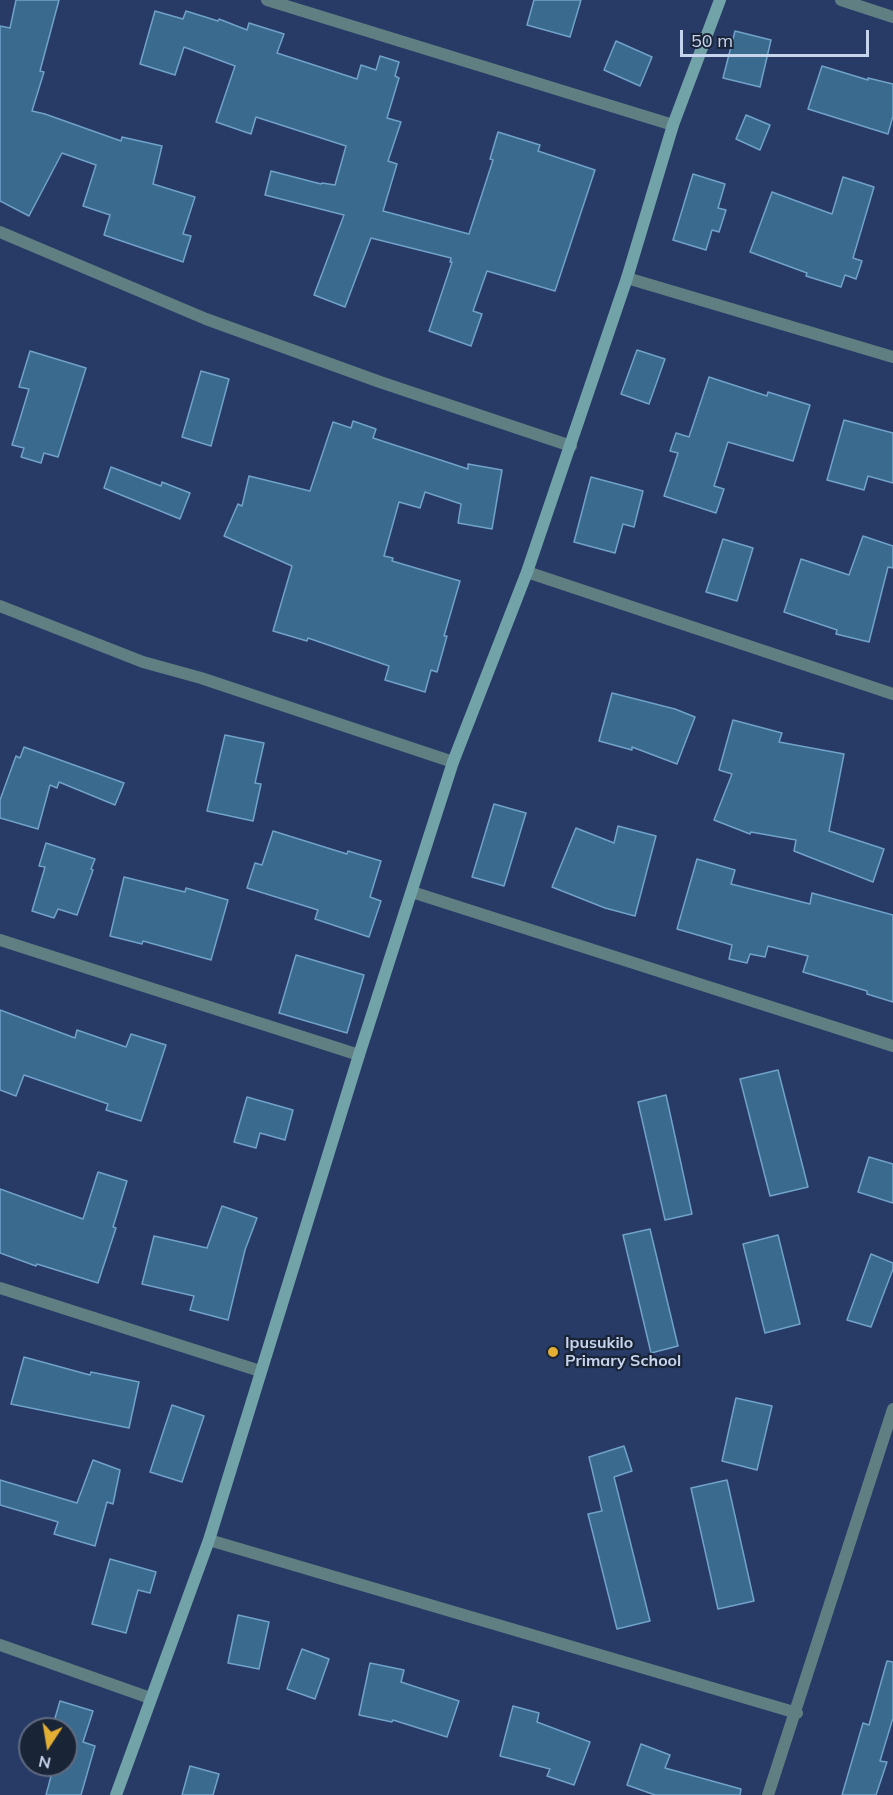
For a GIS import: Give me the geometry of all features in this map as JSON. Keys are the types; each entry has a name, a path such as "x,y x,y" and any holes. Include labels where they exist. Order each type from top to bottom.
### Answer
{"street":[{"path":"267,0 673,125"},
{"path":"116,1795 209,1540 359,1055 453,762 527,573 627,278 673,125 720,0"},
{"path":"841,0 893,17"},
{"path":"0,232 206,319 380,382 571,446"},
{"path":"627,278 893,357"},
{"path":"527,573 893,694"},
{"path":"0,606 144,662 201,678 453,762"},
{"path":"412,892 893,1046"},
{"path":"0,940 359,1055"},
{"path":"0,1288 260,1371"},
{"path":"768,1795 893,1409"},
{"path":"209,1540 796,1713"},
{"path":"0,1645 150,1698"}],"building":[{"path":"16,0 59,0 40,71 44,72 32,111 121,141 122,137 162,146 153,184 195,197 183,234 191,236 183,262 104,235 110,215 83,206 96,165 62,153 29,216 0,201 0,26 10,28"},
{"path":"534,0 581,0 570,37 527,25"},
{"path":"155,11 183,19 186,11 218,21 219,19 247,30 249,23 284,34 277,53 357,79 361,65 376,70 380,56 399,62 395,76 399,78 387,118 401,122 388,161 397,164 383,211 469,234 493,160 490,159 498,132 540,145 538,151 595,170 555,291 487,271 473,311 482,314 471,346 429,331 452,262 450,262 451,258 371,238 345,307 314,295 344,215 265,195 271,171 321,184 335,185 346,146 256,117 251,134 216,122 235,66 184,47 175,75 140,64"},
{"path":"735,31 771,40 760,87 723,78"},
{"path":"616,41 652,57 640,86 604,70"},
{"path":"822,66 868,80 868,78 893,84 893,116 888,134 808,109"},
{"path":"746,115 770,125 760,150 736,139"},
{"path":"693,174 725,184 718,208 726,210 719,232 712,230 706,250 673,240"},
{"path":"843,177 874,187 853,258 862,261 856,279 845,275 841,287 806,276 807,273 750,252 772,192 832,214"},
{"path":"637,350 665,359 649,404 621,394"},
{"path":"30,351 86,368 58,457 44,453 41,463 21,457 24,448 12,445 29,389 19,387"},
{"path":"201,371 229,379 211,446 182,437"},
{"path":"709,377 767,396 768,392 810,405 793,461 728,442 714,486 724,489 716,513 664,496 678,453 670,451 676,433 689,437"},
{"path":"844,420 893,433 893,483 868,476 864,490 827,480"},
{"path":"353,421 376,429 373,438 468,469 468,464 502,470 492,529 458,523 461,504 425,492 420,508 399,502 384,556 393,558 392,561 460,581 444,636 447,636 437,672 431,670 425,692 385,680 389,666 308,638 307,641 273,631 292,566 224,536 238,504 242,506 249,476 310,491 333,422 351,428"},
{"path":"111,467 161,486 162,482 190,493 180,519 104,488"},
{"path":"591,477 643,491 634,527 623,524 615,553 574,542"},
{"path":"863,536 893,546 893,568 888,567 869,642 836,634 837,630 784,612 801,559 849,575"},
{"path":"723,539 753,548 737,601 706,592"},
{"path":"612,693 675,709 695,717 677,764 632,747 632,750 599,741"},
{"path":"733,720 782,733 779,742 844,754 829,831 884,849 873,882 794,851 796,840 751,832 750,834 714,820 732,774 719,770"},
{"path":"225,735 264,743 255,783 261,784 253,821 207,811"},
{"path":"24,747 124,783 115,805 59,782 57,788 50,785 38,829 0,818 0,800 16,756 20,758"},
{"path":"494,804 526,813 504,886 472,877"},
{"path":"618,826 656,836 635,916 605,908 552,887 576,828 614,843"},
{"path":"273,831 347,854 348,851 381,861 370,897 381,901 369,937 315,919 318,910 247,888 255,863 262,865"},
{"path":"46,843 95,859 77,915 58,909 54,918 32,911 45,867 39,866"},
{"path":"697,859 735,870 731,884 810,904 812,893 893,915 893,1002 867,994 867,991 803,972 808,956 768,946 765,957 750,954 747,963 729,959 732,945 677,929"},
{"path":"124,877 185,892 186,888 228,900 211,960 143,941 142,944 110,936"},
{"path":"296,955 364,975 347,1033 279,1013"},
{"path":"0,1010 75,1038 77,1030 126,1047 131,1034 166,1045 141,1121 106,1110 108,1104 24,1075 16,1096 0,1090"},
{"path":"778,1070 808,1187 770,1196 740,1079"},
{"path":"666,1095 692,1214 665,1220 638,1102"},
{"path":"247,1097 293,1110 285,1140 260,1133 256,1148 234,1142"},
{"path":"869,1157 893,1164 893,1203 858,1192"},
{"path":"98,1172 127,1181 113,1227 116,1228 98,1283 37,1264 36,1266 0,1253 0,1189 83,1219"},
{"path":"222,1206 257,1218 245,1250 228,1320 190,1310 194,1296 142,1284 154,1236 207,1248"},
{"path":"650,1229 678,1346 651,1353 623,1235"},
{"path":"778,1235 800,1324 765,1333 743,1244"},
{"path":"871,1254 893,1263 893,1269 871,1327 847,1320"},
{"path":"24,1357 90,1375 91,1372 139,1382 129,1428 11,1404"},
{"path":"736,1398 772,1406 757,1470 722,1461"},
{"path":"172,1405 204,1416 182,1482 150,1472"},
{"path":"624,1446 632,1471 614,1477 650,1621 617,1629 588,1514 602,1511 589,1457"},
{"path":"93,1460 120,1470 113,1504 107,1502 95,1546 54,1534 58,1522 0,1505 0,1480 77,1503"},
{"path":"727,1480 754,1601 718,1609 691,1488"},
{"path":"110,1559 156,1572 150,1593 138,1590 126,1633 92,1624"},
{"path":"238,1615 269,1622 259,1669 228,1663"},
{"path":"302,1649 329,1659 315,1699 287,1689"},
{"path":"887,1661 893,1662 893,1718 880,1761 887,1762 876,1795 842,1795 863,1723 869,1725"},
{"path":"370,1663 404,1670 401,1682 459,1701 447,1737 393,1720 392,1722 359,1715"},
{"path":"60,1701 93,1711 83,1742 95,1746 81,1795 46,1795 51,1777 78,1777 78,1717 55,1717"},
{"path":"513,1706 539,1713 537,1722 590,1742 574,1785 547,1776 550,1769 500,1756"},
{"path":"641,1744 670,1755 665,1768 741,1789 740,1795 655,1795 627,1785"},
{"path":"190,1766 219,1774 213,1795 182,1795"}],"place":[{"name":"Ipusukilo Primary School","path":"553,1352"}]}
